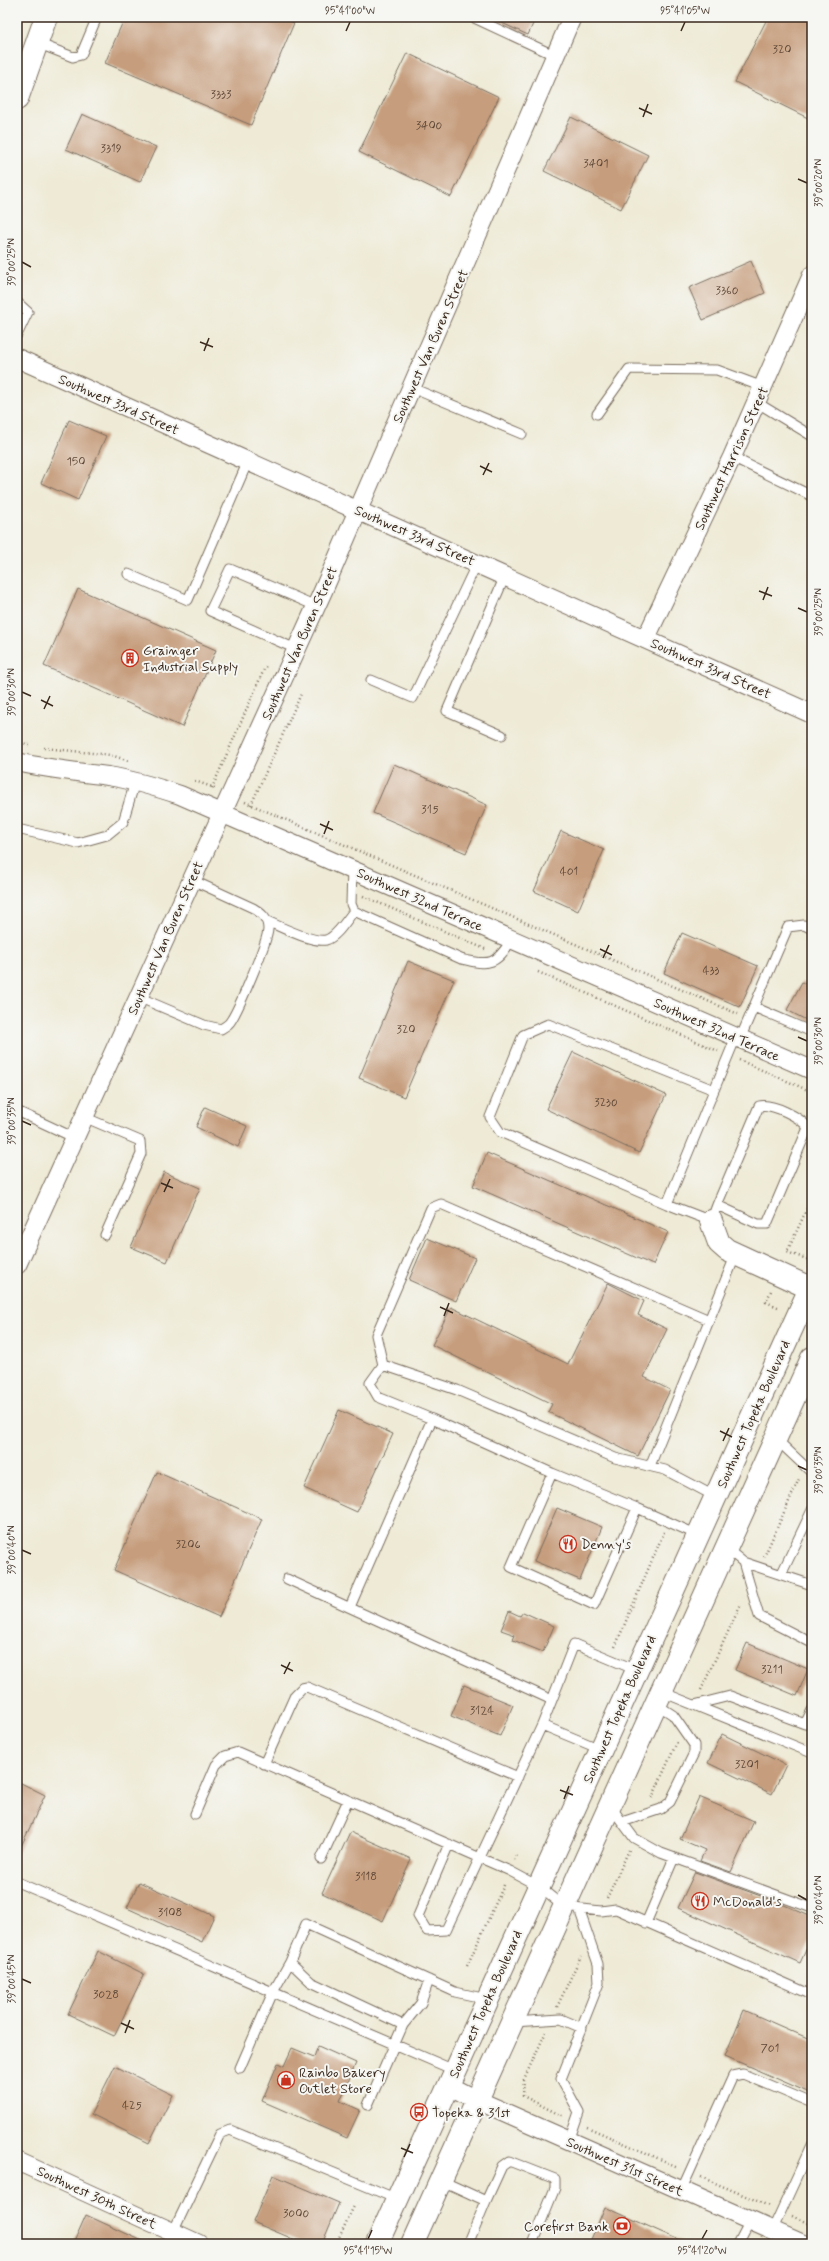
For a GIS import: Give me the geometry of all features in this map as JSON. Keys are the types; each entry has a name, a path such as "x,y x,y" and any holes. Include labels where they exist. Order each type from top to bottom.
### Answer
{"main road":[{"path":"17,99 46,17"},
{"path":"714,1213 719,1243 727,1250 811,1287"},
{"name":"Southwest Topeka Boulevard","path":"377,2244 600,1749 811,1287"},
{"path":"412,2244 512,2022 572,1908 616,1814 659,1698 725,1547 812,1358"},
{"path":"698,1535 725,1547"},
{"path":"635,1673 659,1698"}],"street":[{"name":"Southwest Van Buren Street","path":"17,1265 316,606 572,17"},
{"name":"Southwest Harrison Street","path":"646,638 732,457 812,275"},
{"name":"Southwest 33rd Street","path":"17,358 646,638 812,714"},
{"name":"Southwest 32nd Terrace","path":"17,762 47,769 135,782 180,795 812,1070"},
{"name":"Southwest 31st Street","path":"451,2078 476,2100 803,2244"},
{"name":"Southwest 30th Street","path":"17,2161 199,2244"}],"lane":[{"path":"37,43 73,57 81,55 97,17"},
{"path":"472,17 556,56"},
{"path":"17,302 28,312 17,335"},
{"path":"597,414 629,369 717,370 760,395 812,436"},
{"path":"412,388 522,434"},
{"path":"732,457 812,496"},
{"path":"128,574 188,600 248,461"},
{"path":"371,680 414,698 477,563"},
{"path":"296,649 210,611 230,569 316,606"},
{"path":"502,734 447,711 505,576"},
{"path":"17,829 78,843 107,835 122,822 135,782"},
{"path":"352,870 350,891 351,904 354,911 461,959 479,964 491,963 502,956 512,939"},
{"path":"138,997 204,1025 220,1029 230,1024 246,989 265,940 268,930 267,921 261,913 253,908 192,880"},
{"path":"267,921 316,940 327,940 336,934 354,911"},
{"path":"667,1204 728,1056 754,1006 788,927 808,927"},
{"path":"754,1006 812,1032"},
{"path":"714,1090 548,1024 523,1036 490,1117 500,1132 667,1204 714,1213 758,1224 767,1224 808,1128 803,1120 767,1104 759,1106 714,1213"},
{"path":"17,1111 74,1138"},
{"path":"84,1118 140,1141 141,1154 105,1234"},
{"path":"698,1535 378,1397 370,1383 383,1365 376,1335 431,1208 441,1204 709,1320"},
{"path":"650,1466 736,1254"},
{"path":"383,1365 457,1390 615,1458 665,1470 716,1497"},
{"path":"350,1607 432,1419"},
{"path":"775,1438 812,1473"},
{"path":"552,1472 511,1567 594,1604 637,1508"},
{"path":"781,1575 812,1510"},
{"path":"725,1547 743,1562 812,1585"},
{"path":"743,1562 759,1616 812,1643"},
{"path":"287,1579 552,1700"},
{"path":"449,1844 418,1916 427,1932 446,1930 542,1725 574,1644 635,1673"},
{"path":"264,1764 295,1695 302,1688 307,1687 518,1777"},
{"path":"694,1705 730,1696 805,1724 812,1710"},
{"path":"659,1698 694,1705 812,1752"},
{"path":"616,1814 661,1809 670,1802 694,1753 694,1745 659,1698"},
{"path":"542,1725 600,1749"},
{"path":"195,1814 216,1765 225,1756 238,1752 510,1871 538,1886 572,1908 601,1911 616,1909 812,1995"},
{"path":"321,1859 348,1800"},
{"path":"616,1814 634,1838 674,1858 812,1908"},
{"path":"646,1923 674,1858"},
{"path":"17,1882 395,2045 451,2078"},
{"path":"569,2141 579,2112 561,2079 599,1983 598,1964 572,1908"},
{"path":"240,2068 273,1992 290,1962 306,1924 455,1992 487,1999"},
{"path":"290,1962 311,1982 403,2025"},
{"path":"368,2105 403,2025 421,2003 429,1980"},
{"path":"512,2022 561,2019 582,2028"},
{"path":"681,2191 733,2076 743,2074 812,2103"},
{"path":"173,2232 220,2134 230,2130 397,2199"},
{"path":"772,2231 812,2144"},
{"path":"468,2244 502,2166 509,2161 555,2179 555,2188 532,2244"},
{"path":"440,2180 486,2201"},
{"path":"738,2244 750,2221"}],"path":[{"path":"204,805 266,665"},
{"path":"244,822 301,694"},
{"path":"350,891 502,956"},
{"path":"537,971 812,1092"},
{"path":"812,1198 788,1252 812,1261"},
{"path":"613,1653 665,1530"},
{"path":"467,1966 517,1853"},
{"path":"336,2244 354,2206"}],"building":[{"path":"125,17 281,17 294,23 251,125 105,63"},
{"path":"489,17 536,17 528,35"},
{"path":"768,17 812,17 812,120 735,82"},
{"path":"407,53 499,97 451,197 359,152"},
{"path":"82,114 156,147 140,182 66,149"},
{"path":"571,117 648,155 621,209 544,171"},
{"path":"751,261 765,293 703,320 689,288"},
{"path":"69,420 106,436 78,500 41,483"},
{"name":"Grainger Industrial Supply","path":"78,589 216,650 182,727 44,666"},
{"path":"394,764 487,805 466,853 373,813"},
{"path":"561,831 604,850 578,911 534,891"},
{"path":"682,933 758,966 740,1007 664,973"},
{"path":"408,961 454,980 404,1097 359,1078"},
{"path":"802,982 812,987 812,1023 787,1010"},
{"path":"573,1052 666,1095 639,1153 546,1109"},
{"path":"205,1107 247,1126 238,1147 196,1127"},
{"path":"487,1153 668,1232 653,1265 473,1186"},
{"path":"164,1172 200,1188 167,1262 131,1247"},
{"path":"427,1238 475,1258 456,1301 409,1280"},
{"path":"608,1283 644,1301 638,1315 667,1329 644,1377 670,1390 638,1456 548,1412 552,1404 432,1345 451,1307 568,1364"},
{"path":"339,1410 393,1434 357,1512 304,1488"},
{"path":"157,1472 262,1519 219,1617 114,1570"},
{"name":"Denny's","path":"557,1508 602,1527 580,1580 534,1561"},
{"path":"509,1611 520,1616 523,1612 554,1626 543,1652 513,1640 515,1635 501,1630"},
{"path":"747,1643 808,1669 797,1696 735,1670"},
{"path":"464,1685 513,1705 500,1736 451,1716"},
{"path":"722,1734 786,1765 772,1794 708,1763"},
{"path":"17,1781 45,1795 17,1855"},
{"path":"699,1797 754,1821 731,1872 700,1861 705,1850 680,1839"},
{"path":"350,1832 411,1859 383,1921 322,1893"},
{"path":"695,1872 777,1902 812,1917 812,1937 800,1963 678,1908"},
{"path":"139,1882 214,1916 202,1942 127,1908"},
{"path":"98,1951 144,1974 114,2036 68,2014"},
{"path":"744,2010 812,2040 812,2094 725,2056"},
{"path":"318,2046 356,2063 340,2101 360,2110 347,2138 262,2101 278,2063 284,2066 292,2048 314,2057"},
{"path":"115,2066 173,2095 149,2143 91,2114"},
{"path":"273,2175 339,2203 322,2244 305,2244 253,2222"},
{"name":"Corefirst Bank","path":"605,2207 688,2244 589,2244"},
{"path":"86,2215 149,2244 73,2244"}],"place":[{"name":"Grainger Industrial Supply","path":"130,658"},
{"name":"Denny's","path":"568,1544"},
{"name":"McDonald's","path":"700,1901"},
{"name":"Rainbo Bakery Outlet Store","path":"286,2080"},
{"name":"Topeka & 31st","path":"419,2112"},
{"name":"Corefirst Bank","path":"622,2226"}]}
